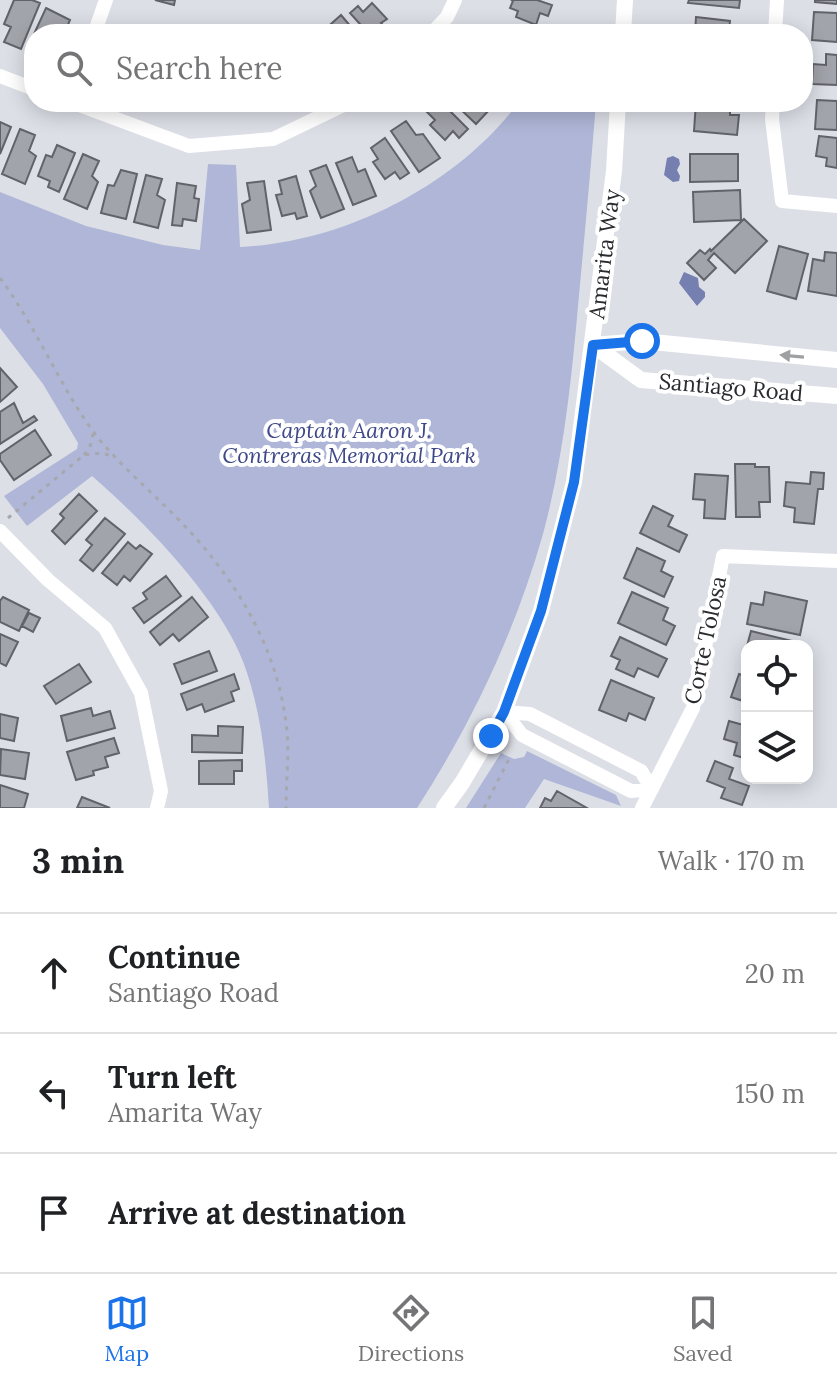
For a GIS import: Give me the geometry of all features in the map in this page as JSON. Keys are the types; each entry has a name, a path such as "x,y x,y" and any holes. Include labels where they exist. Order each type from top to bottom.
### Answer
{"street":[{"path":"98,24 106,0"},
{"path":"440,24 455,0"},
{"path":"624,24 625,0"},
{"path":"776,24 777,0"},
{"path":"0,76 24,85"},
{"path":"98,112 189,146 273,139 329,112"},
{"name":"Amarita Way","path":"444,808 470,771 504,712 541,611 574,482 614,171 617,112"},
{"path":"772,112 782,201 837,206"},
{"name":"Santiago Road","path":"593,345 642,341 837,360"},
{"name":"Santiago Road","path":"593,345 641,380 837,396"},
{"path":"0,528 48,580 105,628 141,693 161,791 157,808"},
{"name":"Corte Tolosa","path":"642,808 693,708 723,556 837,561"},
{"path":"504,712 530,714 627,763 641,771 652,789 631,791 522,735 504,712"}],"path":[{"path":"0,278 93,431 113,456 215,560 243,599 281,690 287,726 286,808"},
{"path":"0,528 84,455 93,439 93,431"},
{"path":"84,455 101,453 113,456"},
{"path":"484,808 510,757"}],"green space":[{"name":"Captain Aaron J. Contreras Memorial Park","path":"510,112 595,112 562,445 532,570 474,710 417,808 269,808 262,735 244,664 217,614 178,562 92,476 27,526 4,496 77,449 78,443 43,384 0,328 0,192 86,226 163,245 200,250 208,164 236,165 240,247 279,243 319,234 395,204 463,159"},
{"path":"527,751 616,795 621,806 544,779 525,808 466,808 501,753 514,759 524,757"}],"shaded area":[{"path":"673,156 679,159 677,170 680,176 679,181 673,182 664,175 667,158"},
{"path":"684,272 698,278 699,287 705,292 705,297 697,306 679,283"}],"building":[{"path":"14,0 40,3 31,24 24,24 21,49 4,42 11,27 4,24"},
{"path":"155,0 175,0 174,5"},
{"path":"537,0 552,5 548,16 540,13 536,24 534,24 516,17 518,11 510,8 513,1"},
{"path":"689,0 740,0 739,8 688,3"},
{"path":"837,0 837,4 815,2"},
{"path":"372,3 387,19 382,24 360,24 350,13 358,6 363,12"},
{"path":"46,8 70,20 68,24 39,24"},
{"path":"814,12 837,13 837,42 813,40"},
{"path":"341,15 349,24 331,24"},
{"path":"696,17 730,21 730,24 696,24"},
{"path":"826,54 837,55 837,85 813,84 813,64 826,65"},
{"path":"817,100 837,101 837,130 815,129"},
{"path":"427,112 451,112 468,129 459,138 453,131 445,140 430,125 435,120"},
{"path":"463,112 487,112 476,124"},
{"path":"695,112 739,115 737,135 694,131"},
{"path":"406,121 416,135 423,134 440,158 419,172 391,131"},
{"path":"0,122 11,127 0,154"},
{"path":"20,129 35,135 29,151 36,156 25,184 2,174"},
{"path":"819,136 837,138 837,168 826,166 827,158 816,156"},
{"path":"385,138 409,173 400,179 395,172 385,179 373,162 378,159 371,148"},
{"path":"57,145 75,153 59,192 48,187 50,181 38,176 46,155 52,157"},
{"path":"83,154 99,161 92,176 98,182 87,209 64,199"},
{"path":"690,154 738,154 738,181 690,182"},
{"path":"352,157 358,172 365,169 376,196 353,205 336,163"},
{"path":"326,165 344,209 321,218 310,191 316,186 310,171"},
{"path":"121,170 137,174 126,219 101,213 108,185 114,186"},
{"path":"146,175 162,179 157,195 165,200 158,228 134,222"},
{"path":"296,176 307,216 297,219 295,213 282,216 276,195 282,194 279,181"},
{"path":"264,181 271,230 247,233 242,204 250,200 247,183"},
{"path":"177,183 196,186 194,198 199,199 196,221 183,219 182,226 172,225"},
{"path":"740,190 741,220 694,222 693,192"},
{"path":"744,219 767,241 735,273 714,253 708,260 716,268 704,280 687,263 700,250 705,254 711,251"},
{"path":"779,246 808,254 796,299 767,291"},
{"path":"825,252 837,253 837,296 808,291 813,259 824,261"},
{"path":"0,368 17,387 0,402"},
{"path":"14,403 23,423 34,416 37,420 0,444 0,412"},
{"path":"35,430 51,455 14,480 0,460 0,454"},
{"path":"735,464 769,467 770,502 759,502 760,517 736,517"},
{"path":"811,472 824,473 823,489 818,489 814,524 794,522 795,508 784,506 786,482 810,484"},
{"path":"695,474 728,476 725,519 704,518 705,500 693,499"},
{"path":"79,494 97,511 65,544 52,531 64,518 60,514"},
{"path":"653,506 673,516 668,526 687,535 679,552 640,533"},
{"path":"105,518 125,534 93,571 80,560 92,545 86,540"},
{"path":"128,542 136,549 140,545 152,554 130,581 124,576 117,585 102,573"},
{"path":"637,548 665,561 661,571 673,577 664,597 624,578"},
{"path":"166,576 181,596 144,623 133,608 147,599 143,593"},
{"path":"632,592 668,608 663,620 675,626 666,645 618,623"},
{"path":"765,592 807,601 800,635 747,624 751,603 763,605"},
{"path":"3,597 29,610 19,631 0,622 0,601"},
{"path":"192,597 208,617 179,641 173,634 160,645 150,632"},
{"path":"29,613 40,618 33,632 22,626"},
{"path":"751,631 788,640 749,640"},
{"path":"0,634 18,642 6,666 0,663"},
{"path":"620,637 667,659 658,677 638,668 634,677 616,669 620,660 611,656"},
{"path":"209,651 217,671 182,684 174,664"},
{"path":"79,664 91,682 56,704 44,686"},
{"path":"234,674 239,689 231,692 234,701 205,712 202,704 187,710 181,694"},
{"path":"739,674 741,675 741,700 731,697"},
{"path":"611,680 654,698 645,720 629,713 626,721 599,710"},
{"path":"91,708 93,716 110,711 115,728 67,741 61,716"},
{"path":"0,714 18,718 14,741 0,738"},
{"path":"729,721 741,724 741,757 734,755 737,743 724,739"},
{"path":"218,726 243,727 242,753 192,752 192,735 218,736"},
{"path":"114,738 119,753 105,757 108,767 76,780 67,752"},
{"path":"1,749 29,753 25,779 0,775"},
{"path":"242,760 242,771 234,771 234,784 199,784 199,761"},
{"path":"715,761 733,768 729,779 749,786 742,805 721,798 725,788 707,781"},
{"path":"0,785 28,794 24,808 0,808"},
{"path":"557,791 587,808 540,808 545,798 551,801"},
{"path":"82,797 110,808 77,808"}],"route":[{"path":"491,736 504,712 541,611 574,482 593,345 642,341"}]}
